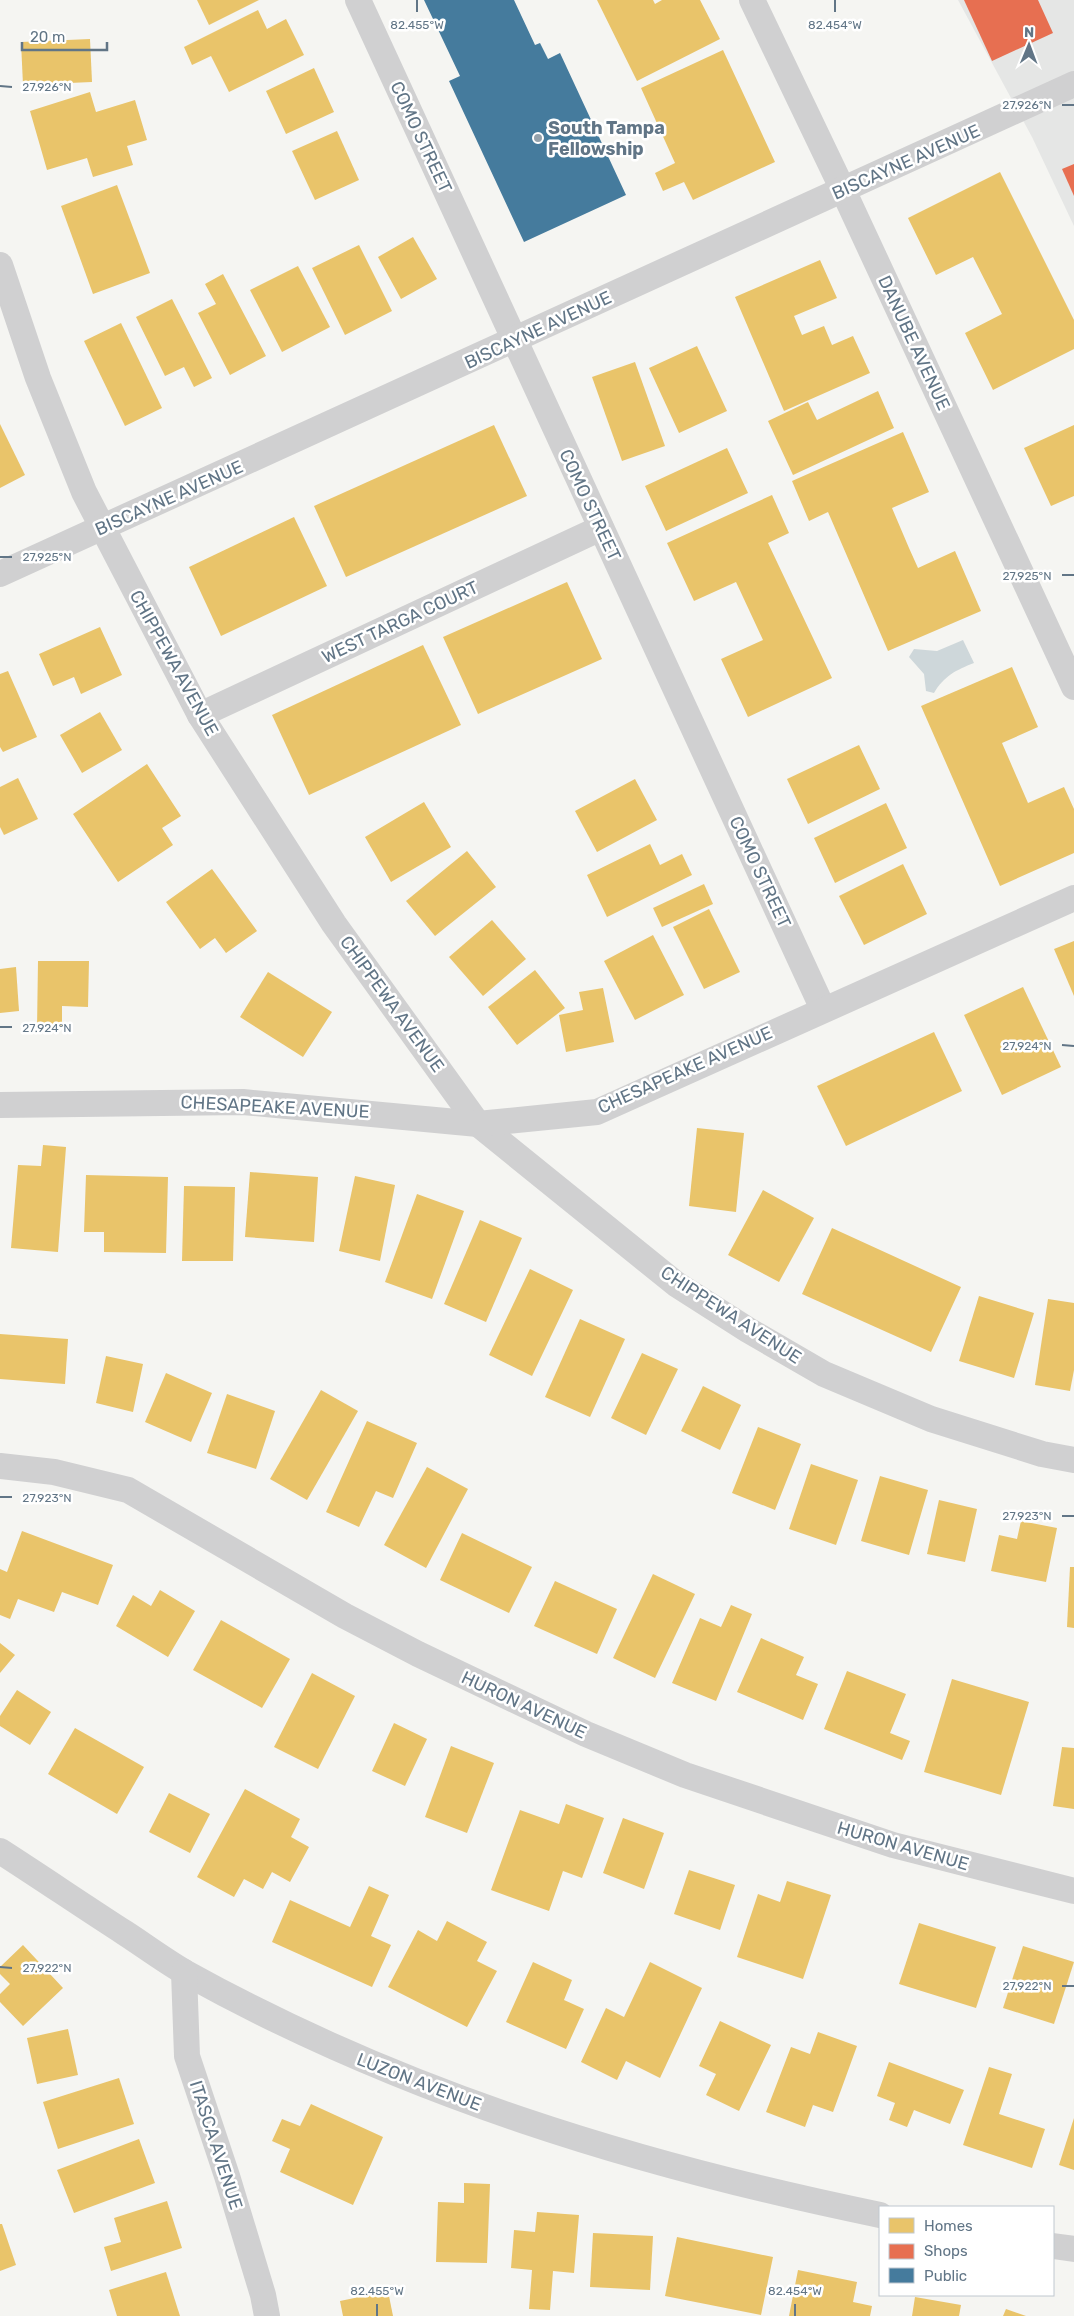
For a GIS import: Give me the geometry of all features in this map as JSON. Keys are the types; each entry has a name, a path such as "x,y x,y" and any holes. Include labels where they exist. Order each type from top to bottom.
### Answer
{"street":[{"name":"COMO STREET","path":"358,0 823,1009"},
{"name":"DANUBE AVENUE","path":"752,0 843,190 1074,687"},
{"name":"BISCAYNE AVENUE","path":"0,574 515,341 1074,84"},
{"name":"CHIPPEWA AVENUE","path":"0,265 60,436 102,528 200,715 334,924 478,1124 676,1284 824,1374 931,1419 1042,1454 1074,1460"},
{"name":"WEST TARGA COURT","path":"200,715 601,528"},
{"name":"CHESAPEAKE AVENUE","path":"0,1105 243,1102 478,1124 597,1112 1074,898"},
{"name":"HURON AVENUE","path":"0,1466 54,1472 128,1490 345,1616 418,1654 586,1734 685,1775 893,1845 1074,1892"},
{"name":"LUZON AVENUE","path":"0,1851 184,1972 341,2052 414,2082 552,2131 694,2173 879,2215"},
{"name":"ITASCA AVENUE","path":"184,1972 187,2056 227,2176 263,2295 267,2316"},
{"path":"1054,2246 1074,2250"}],"shaded area":[{"path":"958,0 1074,0 1074,226 1032,137"},
{"path":"963,640 974,663 951,674 934,693 926,691 924,674 909,657 914,649 937,651"}],"building: Homes":[{"path":"197,0 259,0 209,25"},
{"path":"597,0 653,0 655,4 662,0 700,0 720,39 637,81"},
{"path":"258,10 267,29 286,19 304,55 229,92 211,56 192,65 184,47"},
{"path":"90,39 92,82 23,85 21,42"},
{"path":"723,50 775,162 693,200 684,182 663,191 655,173 675,163 641,88"},
{"path":"314,68 334,112 286,134 266,91"},
{"path":"90,92 96,112 135,100 147,140 127,146 133,165 93,177 87,158 47,170 30,111"},
{"path":"337,131 359,180 315,200 292,151"},
{"path":"1000,172 1074,320 1074,349 993,390 965,333 1002,314 973,257 936,275 908,218"},
{"path":"117,185 150,273 93,294 61,206"},
{"path":"413,237 437,279 401,299 378,257"},
{"path":"359,245 392,311 345,335 312,268"},
{"path":"820,260 837,298 794,316 802,335 824,326 832,345 853,336 870,373 784,411 735,297"},
{"path":"298,266 330,327 282,352 250,290"},
{"path":"223,274 266,356 230,375 198,313 216,304 205,284"},
{"path":"172,299 212,378 194,387 184,367 165,376 136,317"},
{"path":"121,323 162,408 125,426 84,341"},
{"path":"697,346 727,411 679,433 649,368"},
{"path":"635,362 665,446 622,461 592,377"},
{"path":"878,391 894,428 793,475 768,421 808,402 817,420"},
{"path":"0,424 25,475 0,488"},
{"path":"494,425 527,496 346,577 314,506"},
{"path":"1074,425 1074,496 1051,506 1024,448"},
{"path":"903,432 929,492 892,508 909,548 918,568 955,551 981,611 888,651 828,512 809,521 792,481"},
{"path":"727,448 748,493 666,531 645,486"},
{"path":"772,495 789,533 768,543 832,678 748,717 721,659 763,640 736,582 694,601 667,543"},
{"path":"294,517 327,586 221,636 189,567"},
{"path":"567,582 602,659 478,714 443,637"},
{"path":"100,627 122,675 81,694 74,677 53,686 39,654"},
{"path":"423,645 461,725 309,795 272,715"},
{"path":"1012,667 1038,727 1002,743 1028,803 1064,787 1074,809 1074,853 1000,886 921,706"},
{"path":"8,671 37,737 3,752 0,747 0,674"},
{"path":"100,712 122,750 82,773 60,735"},
{"path":"859,745 880,789 808,824 787,779"},
{"path":"147,764 181,816 162,828 173,845 118,882 73,814"},
{"path":"18,778 38,819 4,835 0,827 0,787"},
{"path":"635,779 657,820 597,852 575,811"},
{"path":"424,802 451,847 391,882 365,837"},
{"path":"886,803 907,848 835,883 814,838"},
{"path":"650,844 660,865 682,854 692,875 607,917 587,875"},
{"path":"467,851 496,887 435,936 406,901"},
{"path":"903,864 927,914 864,945 839,896"},
{"path":"212,869 257,931 226,953 215,938 200,949 166,902"},
{"path":"704,884 713,904 662,927 653,908"},
{"path":"709,909 740,972 704,989 673,927"},
{"path":"492,920 526,959 483,996 449,957"},
{"path":"653,935 684,995 635,1020 604,961"},
{"path":"1074,941 1074,996 1054,949"},
{"path":"38,961 89,961 88,1007 62,1006 62,1029 37,1029"},
{"path":"16,967 19,1011 0,1013 0,969"},
{"path":"535,970 565,1008 517,1045 488,1007"},
{"path":"268,972 332,1012 303,1057 240,1017"},
{"path":"1023,987 1061,1067 1002,1095 964,1015"},
{"path":"603,988 614,1042 566,1052 559,1015 583,1010 579,992"},
{"path":"934,1032 962,1091 846,1146 817,1086"},
{"path":"697,1128 744,1133 736,1212 689,1206"},
{"path":"43,1145 66,1147 58,1252 11,1248 18,1165 41,1166"},
{"path":"250,1172 318,1177 314,1242 245,1237"},
{"path":"86,1175 168,1177 166,1253 104,1252 104,1232 84,1232"},
{"path":"355,1176 395,1185 380,1261 339,1251"},
{"path":"184,1186 235,1187 233,1261 182,1261"},
{"path":"763,1190 814,1218 779,1282 728,1255"},
{"path":"417,1194 464,1211 432,1299 385,1282"},
{"path":"480,1220 522,1238 486,1322 444,1304"},
{"path":"832,1228 961,1287 931,1352 802,1294"},
{"path":"530,1269 573,1290 532,1376 489,1355"},
{"path":"979,1296 1034,1313 1014,1378 959,1361"},
{"path":"1048,1299 1074,1303 1074,1370 1070,1391 1035,1385"},
{"path":"580,1319 625,1339 590,1417 545,1397"},
{"path":"0,1334 68,1339 65,1384 0,1379"},
{"path":"642,1353 678,1369 646,1435 611,1418"},
{"path":"106,1356 143,1364 133,1412 96,1403"},
{"path":"166,1373 212,1393 191,1442 145,1422"},
{"path":"703,1386 741,1405 720,1450 681,1431"},
{"path":"321,1390 358,1411 307,1500 270,1479"},
{"path":"227,1394 275,1411 256,1469 207,1453"},
{"path":"367,1421 417,1443 393,1498 376,1491 359,1527 326,1512"},
{"path":"758,1427 801,1444 775,1510 732,1493"},
{"path":"811,1464 858,1480 836,1545 789,1529"},
{"path":"427,1467 468,1489 426,1568 384,1545"},
{"path":"880,1476 928,1490 909,1555 861,1541"},
{"path":"939,1500 977,1509 965,1562 927,1554"},
{"path":"1021,1521 1057,1528 1046,1582 991,1571 999,1535 1017,1539"},
{"path":"22,1531 113,1565 98,1605 62,1592 54,1612 18,1599 10,1619 0,1615 0,1569 7,1572"},
{"path":"462,1533 532,1567 509,1613 440,1580"},
{"path":"1070,1567 1074,1567 1074,1628 1067,1627"},
{"path":"653,1574 695,1594 655,1678 613,1658"},
{"path":"555,1581 617,1609 597,1654 534,1626"},
{"path":"160,1590 195,1611 168,1657 116,1626 133,1595 151,1606"},
{"path":"731,1605 752,1614 716,1701 672,1683 700,1618 721,1627"},
{"path":"221,1620 290,1659 262,1708 193,1670"},
{"path":"761,1638 804,1657 796,1675 818,1684 803,1720 737,1692"},
{"path":"0,1643 15,1655 0,1673"},
{"path":"847,1671 906,1694 890,1733 910,1741 902,1760 824,1729"},
{"path":"312,1673 355,1696 318,1769 274,1747"},
{"path":"952,1679 1029,1702 1001,1795 924,1772"},
{"path":"17,1690 51,1712 30,1745 0,1726 0,1716"},
{"path":"394,1723 427,1739 405,1786 372,1771"},
{"path":"75,1728 144,1767 117,1814 48,1774"},
{"path":"451,1746 494,1763 467,1833 425,1817"},
{"path":"1062,1747 1074,1748 1074,1809 1053,1806"},
{"path":"245,1789 300,1819 291,1837 309,1847 290,1882 272,1872 263,1889 244,1879 234,1897 197,1877"},
{"path":"169,1793 210,1814 190,1853 149,1832"},
{"path":"566,1804 604,1818 582,1878 563,1871 549,1911 491,1890 520,1810 559,1824"},
{"path":"623,1818 664,1833 644,1889 603,1873"},
{"path":"689,1870 735,1885 720,1930 674,1914"},
{"path":"787,1881 831,1895 803,1979 737,1957 758,1894 780,1902"},
{"path":"369,1886 389,1895 371,1936 391,1945 372,1987 272,1942 290,1900 350,1927"},
{"path":"447,1921 487,1942 477,1961 497,1971 467,2027 388,1987 418,1930 437,1941"},
{"path":"919,1923 996,1947 976,2008 899,1984"},
{"path":"23,1945 63,1988 23,2026 0,2002 0,1994 10,1984 0,1974 0,1967"},
{"path":"1023,1946 1074,1962 1054,2024 1003,2008"},
{"path":"533,1962 572,1980 564,2000 584,2009 566,2049 506,2022"},
{"path":"650,1962 702,1988 660,2078 626,2061 617,2080 581,2062 606,2008 624,2017"},
{"path":"720,2021 771,2045 739,2111 706,2095 716,2074 699,2066"},
{"path":"68,2029 78,2075 37,2084 27,2038"},
{"path":"818,2032 857,2046 833,2112 813,2105 805,2127 766,2112 791,2047 810,2054"},
{"path":"889,2062 964,2090 950,2124 914,2110 907,2127 889,2120 895,2103 877,2096"},
{"path":"989,2067 1012,2074 999,2114 1045,2129 1032,2168 963,2145"},
{"path":"119,2078 134,2124 58,2149 43,2102"},
{"path":"311,2104 383,2137 353,2205 280,2172 290,2149 272,2141 282,2119 300,2126"},
{"path":"1074,2118 1074,2170 1059,2165"},
{"path":"139,2139 155,2183 74,2213 57,2170"},
{"path":"464,2183 490,2184 487,2263 436,2262 438,2202 464,2203"},
{"path":"167,2201 182,2248 111,2271 104,2247 121,2242 114,2218"},
{"path":"537,2212 579,2215 574,2273 553,2271 550,2310 529,2309 532,2270 511,2268 514,2230 535,2232"},
{"path":"0,2224 2,2224 16,2265 0,2271"},
{"path":"593,2233 653,2236 650,2290 590,2287"},
{"path":"677,2237 773,2257 761,2315 665,2296"},
{"path":"798,2270 857,2282 853,2302 872,2306 870,2316 789,2316"},
{"path":"166,2272 180,2316 117,2316 109,2290"},
{"path":"388,2291 393,2316 343,2316 340,2301"},
{"path":"915,2297 961,2305 959,2316 912,2316"},
{"path":"1006,2309 1026,2316 1003,2316"}],"building: Shops":[{"path":"964,0 1038,0 1053,33 992,61"},
{"path":"1074,164 1074,196 1062,169"}],"building: Public":[{"name":"South Tampa Fellowship","path":"424,0 514,0 535,45 540,43 548,59 560,53 626,195 524,242 449,81 460,76"}],"place":[{"name":"South Tampa Fellowship","path":"538,138"}]}
